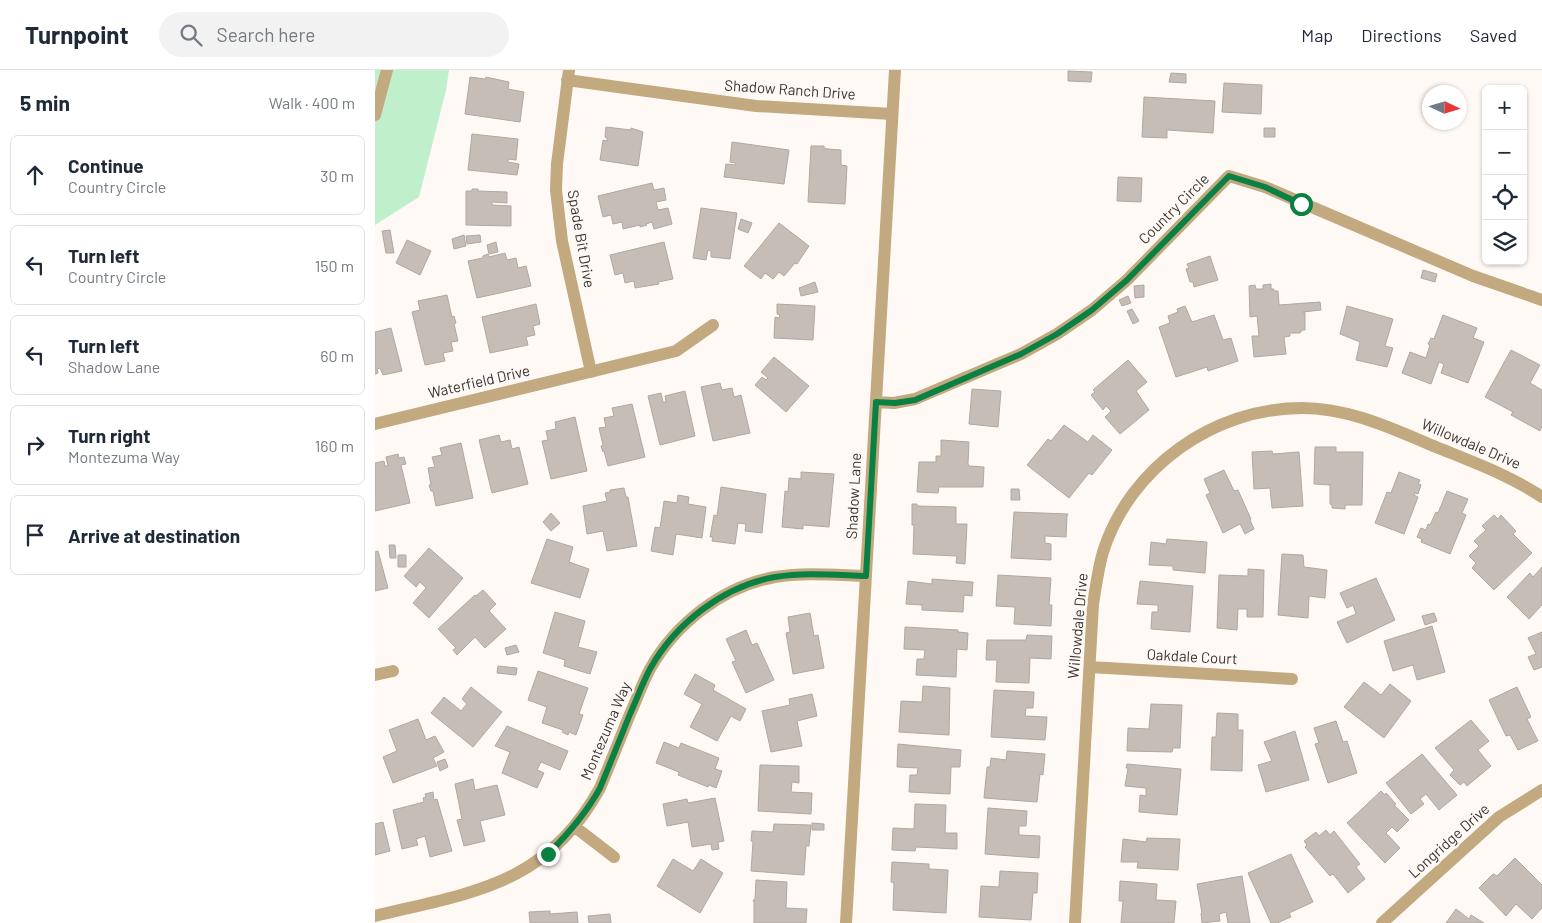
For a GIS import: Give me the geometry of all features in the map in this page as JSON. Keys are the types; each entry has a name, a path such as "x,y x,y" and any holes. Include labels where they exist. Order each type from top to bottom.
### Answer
{"street":[{"path":"375,115 387,70"},
{"name":"Shadow Lane","path":"846,923 895,70"},
{"name":"Shadow Ranch Drive","path":"568,75 756,106 892,114"},
{"name":"Spade Bit Drive","path":"568,75 557,164 556,190 558,214 591,372"},
{"name":"Country Circle","path":"876,402 895,403 915,400 1021,354 1057,334 1092,310 1127,280 1229,176 1265,187 1473,276 1542,300"},
{"name":"Waterfield Drive","path":"375,424 675,351 713,325"},
{"name":"Willowdale Drive","path":"1075,923 1097,579 1104,551 1117,520 1133,494 1153,470 1170,455 1203,433 1236,418 1271,410 1302,408 1334,410 1365,418 1497,471 1542,497"},
{"name":"Montezuma Way","path":"375,916 470,893 501,882 518,874 548,854 575,827 600,788 650,669 669,642 691,618 715,601 742,587 773,577 805,574 866,576"},
{"name":"Oakdale Court","path":"1090,667 1292,679"},
{"path":"375,676 393,671"},
{"name":"Longridge Drive","path":"1382,923 1499,817 1542,790"},
{"path":"575,827 614,857"}],"green space":[{"path":"375,70 449,70 446,90 419,197 375,225"}],"building":[{"path":"1068,71 1092,72 1091,82 1068,81"},
{"path":"1171,73 1186,74 1186,83 1169,82"},
{"path":"470,77 485,79 486,77 509,82 508,89 524,92 520,122 465,114"},
{"path":"1224,83 1262,85 1261,114 1222,112"},
{"path":"1144,97 1215,101 1213,133 1167,130 1167,138 1142,137"},
{"path":"606,127 631,130 631,128 643,132 638,166 600,160 603,140 607,141 605,137"},
{"path":"1264,128 1275,128 1275,137 1264,137"},
{"path":"472,134 518,139 516,160 508,159 508,162 519,164 517,175 468,170"},
{"path":"732,142 789,150 784,184 724,177 726,164 735,165 736,163 730,162"},
{"path":"811,146 824,146 824,148 828,149 841,150 841,165 847,166 845,204 808,202"},
{"path":"1118,177 1142,178 1141,202 1117,201"},
{"path":"652,183 654,190 664,188 666,200 656,202 658,210 668,208 672,224 654,229 652,222 640,227 640,225 623,229 622,222 613,224 611,215 603,217 598,196"},
{"path":"472,189 507,192 507,203 492,202 492,205 511,206 511,226 466,225 466,191 472,191"},
{"path":"701,208 737,213 730,259 711,257 711,251 708,250 706,260 693,258"},
{"path":"741,219 752,223 748,233 738,229"},
{"path":"779,223 809,246 797,264 795,263 784,276 779,272 773,279 765,273 761,279 744,266"},
{"path":"390,230 394,253 386,253 382,231"},
{"path":"464,235 466,246 454,249 452,239"},
{"path":"480,235 481,242 467,244 466,236"},
{"path":"407,240 431,251 420,275 396,263"},
{"path":"496,242 498,252 489,254 487,245"},
{"path":"664,242 673,279 658,282 659,284 635,288 634,281 625,283 623,273 615,275 610,255"},
{"path":"505,253 507,260 516,258 518,268 526,266 531,286 477,298 468,261 483,258 483,256 488,254 489,257"},
{"path":"1210,256 1218,280 1194,287 1193,282 1190,282 1186,269 1189,268 1187,264"},
{"path":"1423,270 1437,274 1435,282 1421,278"},
{"path":"815,282 818,292 801,296 799,288"},
{"path":"1271,284 1271,289 1278,291 1279,305 1320,302 1321,310 1303,312 1305,313 1305,330 1302,330 1300,333 1290,333 1290,336 1284,337 1286,354 1254,357 1252,336 1259,336 1257,316 1250,317 1249,286 1255,285 1256,289 1263,289 1263,285"},
{"path":"1144,285 1144,297 1135,298 1134,286"},
{"path":"447,295 452,317 454,316 456,323 454,324 458,341 451,342 453,351 443,353 445,361 425,365 412,312 420,310 418,301"},
{"path":"1128,296 1131,303 1122,306 1119,300"},
{"path":"536,304 540,324 533,326 535,335 526,337 528,345 490,353 482,317"},
{"path":"777,304 815,306 813,340 774,338 775,317 779,318 780,315 777,314"},
{"path":"1185,306 1192,322 1214,315 1223,340 1231,338 1238,361 1208,371 1207,367 1176,377 1159,327 1170,323 1168,316 1178,312 1177,309"},
{"path":"1347,306 1393,319 1385,346 1393,348 1387,367 1356,360 1360,342 1340,334"},
{"path":"1132,309 1139,321 1133,324 1127,311"},
{"path":"1443,315 1477,328 1473,338 1484,342 1468,383 1441,373 1444,364 1439,362 1431,384 1402,373 1410,352 1426,358 1430,345 1428,344 1431,338 1434,339"},
{"path":"391,328 402,371 383,375 380,368 377,369 378,373 375,374 375,332"},
{"path":"1511,350 1540,365 1530,383 1542,390 1542,426 1540,431 1511,415 1513,412 1485,397"},
{"path":"774,357 809,386 786,412 755,385 762,377 766,380 768,378 761,372"},
{"path":"1128,360 1147,382 1136,391 1149,410 1120,434 1105,417 1111,411 1106,406 1103,410 1091,395 1095,392 1093,390"},
{"path":"720,383 722,390 732,388 734,397 741,395 750,433 713,441 701,387"},
{"path":"972,389 1001,391 998,427 969,424"},
{"path":"685,391 695,436 660,445 648,396 661,393 663,402 666,402 665,396"},
{"path":"632,404 645,457 608,466 601,446 603,445 599,428 606,427 604,418 614,416 612,408"},
{"path":"575,417 587,471 551,479 542,441 548,440 546,431 556,429 555,422"},
{"path":"1064,425 1088,442 1093,435 1112,450 1092,475 1089,473 1069,498 1027,465 1048,439 1051,441"},
{"path":"499,435 501,442 510,440 512,449 519,447 528,484 492,493 479,440"},
{"path":"941,440 969,442 968,464 969,466 984,467 983,487 939,487 938,493 917,492 919,462 936,462 936,456 941,456"},
{"path":"461,443 473,498 436,506 433,491 431,491 429,485 431,485 428,468 435,467 432,457 442,455 440,448"},
{"path":"1315,447 1336,447 1336,452 1363,452 1362,505 1345,505 1345,509 1332,508 1330,504 1330,485 1314,484"},
{"path":"1272,451 1273,454 1299,452 1303,506 1272,508 1270,488 1254,489 1252,452"},
{"path":"398,454 399,458 404,457 406,464 401,465 410,503 375,511 375,463 384,461 385,466 388,466 386,457"},
{"path":"1224,470 1234,491 1238,490 1251,519 1254,529 1245,534 1240,524 1223,533 1206,495 1210,493 1204,479"},
{"path":"801,472 834,474 829,527 803,525 803,529 782,527 785,491 788,492 789,478 801,479"},
{"path":"1399,472 1420,480 1418,484 1421,485 1418,494 1415,493 1414,495 1418,497 1404,534 1375,523 1387,492 1391,493"},
{"path":"721,487 766,494 762,533 745,531 746,524 738,523 735,544 712,541 713,537 710,537 714,515 717,516"},
{"path":"624,488 626,497 628,497 637,546 607,551 603,531 587,534 583,506 607,501 605,493 610,492 610,490"},
{"path":"1011,489 1019,489 1020,500 1011,500"},
{"path":"1447,491 1468,499 1462,513 1466,515 1450,554 1421,542 1422,539 1417,537 1421,528 1426,530 1436,512 1438,513"},
{"path":"678,495 689,497 688,504 706,507 702,538 676,534 673,555 651,551 655,527 660,528 664,501 677,503"},
{"path":"912,504 917,504 917,506 956,507 956,524 967,524 965,564 956,563 957,556 913,554 914,525 912,525"},
{"path":"1014,512 1068,514 1066,537 1045,536 1045,543 1051,544 1051,560 1011,558"},
{"path":"551,513 560,523 551,531 543,522"},
{"path":"1494,515 1498,519 1501,515 1516,531 1513,534 1532,553 1494,590 1472,568 1476,563 1469,556 1479,546 1474,541 1486,530 1482,526"},
{"path":"547,539 573,547 569,562 589,569 580,598 531,583"},
{"path":"1167,539 1207,542 1205,573 1173,570 1173,566 1149,565 1151,542 1166,544"},
{"path":"389,545 395,545 396,558 390,558"},
{"path":"429,548 463,578 429,618 413,603 426,588 420,582 416,587 404,576"},
{"path":"378,551 388,588 375,591 375,552"},
{"path":"1282,554 1303,555 1304,567 1327,570 1325,598 1309,596 1308,618 1278,615"},
{"path":"398,555 406,555 406,567 398,567"},
{"path":"1542,567 1542,605 1529,619 1507,597 1530,573 1533,577"},
{"path":"1248,569 1264,570 1263,617 1247,617 1247,609 1238,609 1237,630 1217,628 1219,575 1248,576"},
{"path":"998,575 1051,578 1049,605 1052,605 1051,626 1014,624 1015,607 996,606"},
{"path":"1376,578 1395,620 1347,643 1337,622 1356,614 1353,605 1347,608 1340,593"},
{"path":"932,579 973,582 972,596 964,595 963,612 922,610 922,605 906,604 908,581 932,584"},
{"path":"1140,581 1193,586 1190,632 1151,629 1152,612 1158,612 1158,605 1137,604"},
{"path":"483,590 496,604 489,611 506,629 485,648 475,637 457,655 453,650 456,648 438,629"},
{"path":"555,612 585,621 578,647 597,652 590,674 564,666 565,660 543,653"},
{"path":"810,613 814,636 818,635 824,668 793,674 786,633 790,632 788,617"},
{"path":"1434,613 1437,621 1425,625 1422,616"},
{"path":"1432,626 1445,672 1417,680 1413,665 1393,671 1384,641"},
{"path":"905,627 958,630 958,632 968,633 967,650 957,649 956,677 916,675 917,659 924,659 925,650 904,649"},
{"path":"746,630 752,645 757,643 774,680 746,693 732,662 736,661 726,639"},
{"path":"1542,632 1542,667 1534,670 1528,657 1536,654 1528,638"},
{"path":"1027,635 1052,636 1051,659 1030,658 1029,683 996,682 997,660 986,660 987,640 1026,640"},
{"path":"516,645 519,652 507,655 505,648"},
{"path":"498,666 517,668 516,675 497,673"},
{"path":"538,671 588,688 579,714 583,715 576,735 569,732 568,735 562,732 563,730 542,723 547,707 528,700"},
{"path":"695,674 715,685 713,690 746,709 740,721 731,716 717,741 690,727 702,704 684,694"},
{"path":"1364,682 1381,695 1390,684 1411,701 1384,738 1344,707"},
{"path":"923,686 950,688 949,735 899,732 901,701 922,702"},
{"path":"471,687 502,712 473,747 431,713 444,697 461,711 467,704 462,699"},
{"path":"1517,687 1531,717 1527,719 1538,741 1518,750 1510,735 1506,736 1489,700"},
{"path":"994,690 1034,692 1033,708 1026,708 1025,716 1047,717 1045,740 991,737"},
{"path":"812,694 817,716 797,721 802,746 771,752 762,711 790,705 789,699"},
{"path":"1151,704 1182,705 1180,748 1173,748 1172,752 1127,751 1128,728 1149,729"},
{"path":"1217,713 1238,714 1238,730 1243,730 1242,771 1211,770 1212,737 1216,737"},
{"path":"418,719 426,740 435,736 444,752 433,758 437,766 393,783 383,757 397,751 389,730"},
{"path":"1471,720 1489,741 1478,750 1491,766 1467,786 1464,782 1460,785 1450,775 1454,770 1435,748"},
{"path":"1336,721 1343,742 1347,741 1357,773 1328,783 1315,744 1319,743 1314,728"},
{"path":"507,726 568,751 560,770 541,762 537,770 544,773 537,788 502,773 510,752 495,746"},
{"path":"1295,731 1309,780 1266,792 1258,765 1272,761 1264,742"},
{"path":"664,742 679,748 681,743 719,758 715,769 722,771 716,788 709,785 708,787 678,775 679,772 656,763"},
{"path":"898,744 961,750 960,767 951,767 950,794 909,792 910,775 917,775 918,768 897,767"},
{"path":"1007,751 1045,754 1043,775 1040,774 1037,802 984,798 987,767 990,767 991,758 1006,760"},
{"path":"1422,754 1457,795 1439,810 1426,794 1420,799 1424,804 1411,814 1386,783"},
{"path":"445,759 448,767 440,771 437,762"},
{"path":"1127,764 1181,769 1177,815 1139,812 1140,795 1146,796 1146,788 1125,786"},
{"path":"760,765 799,766 799,783 792,782 791,792 812,793 811,814 758,811"},
{"path":"473,779 475,790 497,785 505,815 480,821 485,841 464,846 457,820 462,819 455,784"},
{"path":"1381,791 1385,795 1386,793 1396,804 1394,805 1409,820 1397,832 1392,827 1386,833 1400,848 1385,863 1347,823"},
{"path":"433,792 434,800 437,799 452,851 430,857 425,836 416,839 418,845 402,849 393,810 424,802 425,794"},
{"path":"715,798 724,841 718,842 719,849 712,850 711,844 692,847 688,822 667,826 663,804 687,799 688,803"},
{"path":"915,804 946,805 945,833 957,833 957,849 916,847 915,851 892,850 893,828 914,829"},
{"path":"988,808 1027,811 1026,826 1019,826 1019,835 1040,836 1039,858 985,854"},
{"path":"383,822 390,851 375,855 375,824"},
{"path":"812,823 824,824 824,830 812,830"},
{"path":"774,824 811,825 809,846 806,846 804,875 751,871 752,831 773,832"},
{"path":"1326,830 1330,835 1334,831 1360,864 1356,867 1365,879 1348,893 1333,874 1330,876 1305,847 1307,845 1304,841 1316,832 1319,836"},
{"path":"1147,838 1180,839 1178,870 1137,868 1138,862 1121,862 1123,839 1146,842"},
{"path":"1291,854 1313,902 1289,913 1291,917 1277,923 1271,923 1248,873"},
{"path":"1515,858 1542,885 1542,908 1532,919 1516,904 1506,916 1479,888 1493,874 1497,876"},
{"path":"673,859 693,871 701,859 723,873 700,913 657,886"},
{"path":"892,862 929,864 929,869 948,870 946,913 893,910 894,883 891,882"},
{"path":"1000,871 1038,873 1037,893 1033,893 1031,920 979,917 981,886 999,887"},
{"path":"1242,876 1250,923 1228,923 1226,912 1219,914 1220,921 1202,923 1197,884"},
{"path":"756,880 787,882 786,908 807,909 806,923 754,923 753,900 755,900"},
{"path":"1120,881 1157,884 1156,900 1176,901 1174,923 1121,923 1123,901 1119,901"},
{"path":"1456,909 1469,919 1471,915 1484,923 1446,923"},
{"path":"550,911 550,914 577,912 578,923 530,923 529,912"},
{"path":"610,914 611,923 589,923 588,916"}],"route":[{"path":"548,854 575,827 593,802 650,669 669,642 691,618 715,601 742,587 773,577 805,574 866,576 876,402 895,403 915,400 1021,354 1057,334 1092,310 1127,280 1229,176 1265,187 1301,204"}]}
